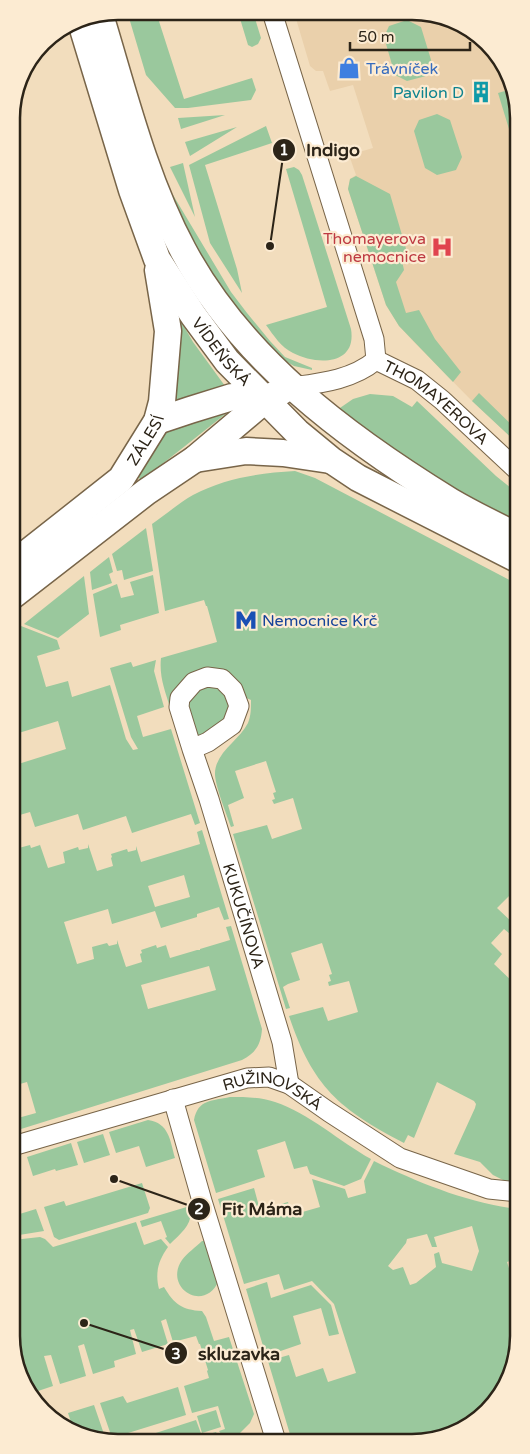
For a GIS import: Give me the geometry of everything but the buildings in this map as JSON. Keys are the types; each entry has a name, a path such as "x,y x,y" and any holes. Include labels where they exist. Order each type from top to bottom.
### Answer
{"main road":[{"name":"VÍDEŇSKÁ","path":"102,22 131,120 159,200 183,251 214,299 249,342 291,387 357,441 451,501 510,532"},
{"name":"VÍDEŇSKÁ","path":"82,27 132,190 156,259 192,315 227,361 297,432 331,460 358,478 510,555"},
{"name":"ZÁLESÍ","path":"20,559 121,478 157,422 162,402 168,331 156,259"},
{"path":"157,422 232,397 266,399 291,387"},
{"name":"ZÁLESÍ","path":"20,590 146,492 195,459 266,399"},
{"path":"195,459 246,451 283,453 331,460"}],"street":[{"name":"THOMAYEROVA","path":"274,20 374,339 376,360 417,380 442,400 510,463"},
{"path":"291,387 335,380 362,369 376,360"},
{"name":"KUKUČÍNOVA","path":"192,749 209,799 282,1042 289,1084"},
{"name":"RUŽINOVSKÁ","path":"20,1144 247,1078 269,1077 289,1084 400,1158 489,1189 510,1191"},
{"path":"173,1099 202,1201 274,1434"}],"shaded area":[{"name":"Thomayerova nemocnice","path":"296,20 418,20 444,25 477,44 497,69 505,86 510,118 510,436 413,341 399,326 386,305 348,189 350,179 356,175 349,155 373,148 353,85 330,91 323,71 316,71 310,66"}],"green space":[{"path":"130,20 159,20 184,99 252,78 256,90 251,100 175,108 146,75"},
{"path":"240,20 255,20 261,38 258,44 252,47 248,45"},
{"path":"407,20 421,27 432,63 426,76 407,81 395,75 384,37 389,26"},
{"path":"506,91 510,129 509,129 498,93"},
{"path":"437,114 450,120 462,157 456,170 437,175 425,168 414,131 419,120"},
{"path":"225,115 181,129 178,118"},
{"path":"266,126 272,143 205,165 237,269 242,293 210,243 189,165"},
{"path":"237,127 190,156 185,142"},
{"path":"183,163 195,217 170,167"},
{"path":"294,167 302,175 351,329 351,341 348,350 341,356 333,359 313,360 289,351 266,325 327,307 286,169"},
{"path":"356,176 390,194 409,259 402,261 404,270 396,282 406,313 419,310 435,339 461,372 453,382 399,326 386,305 348,189 350,179"},
{"path":"173,195 231,292 247,313 285,357 312,368 312,370 294,366 282,359 236,309 204,261 177,212"},
{"path":"175,311 193,342 225,386 173,405 179,360"},
{"path":"479,393 510,423 510,436 472,401"},
{"path":"370,394 393,396 412,407 417,401 510,487 510,524 443,485 337,410 353,399"},
{"path":"242,401 142,480 134,475 164,428"},
{"path":"295,471 315,478 510,580 510,895 497,908 510,920 510,934 504,929 491,943 502,954 494,964 510,979 510,1183 493,1175 480,1162 454,1154 475,1108 476,1104 474,1101 437,1082 414,1138 408,1135 404,1143 381,1131 345,1107 319,1078 308,1061 289,1016 323,1007 328,1021 358,1012 349,981 329,986 328,982 331,981 329,975 332,974 322,943 291,953 300,980 283,987 290,1008 286,1009 233,834 267,825 272,839 302,829 293,798 274,804 272,800 275,799 273,793 276,792 266,761 235,771 244,798 228,805 234,826 231,827 217,787 216,767 218,760 248,723 251,700 242,696 222,674 170,707 162,677 161,658 217,642 204,600 165,611 152,524 188,498 205,489 230,480 268,473"},
{"path":"146,528 153,571 124,580 122,570 117,571 112,554"},
{"path":"109,557 113,572 109,574 112,583 92,590 90,572"},
{"path":"153,575 159,613 120,625 121,630 100,637 93,594 117,584 121,598 134,595 130,582"},
{"path":"84,576 89,614 58,638 24,624"},
{"path":"20,627 57,640 60,649 37,656 46,687 68,681 72,697 110,685 126,739 133,750 138,749 131,737 110,668 131,662 133,667 156,660 154,671 164,707 137,716 143,737 171,729 200,823 195,825 191,814 132,833 126,816 83,830 78,814 35,827 30,812 20,815 20,763 66,749 58,721 20,733"},
{"path":"204,686 221,689 227,697 229,710 223,722 198,743 187,701"},
{"path":"202,830 229,919 224,920 219,907 197,914 197,917 161,928 155,911 112,924 108,909 64,922 77,964 94,959 92,947 107,943 109,946 117,944 117,940 126,967 142,962 141,950 156,945 157,948 166,945 170,958 230,940 226,927 231,926 262,1029 259,1044 254,1051 242,1060 21,1129 20,1117 36,1113 27,1082 20,1084 20,848 30,845 31,848 40,845 39,842 48,868 65,863 63,852 78,847 79,850 88,848 88,844 97,871 113,866 111,854 127,849 128,852 136,850 136,846 141,862 200,844 197,832","holes":["184,875 190,897 155,907 148,886","209,966 216,990 148,1009 141,985"]},
{"path":"230,1097 270,1100 312,1120 371,1159 361,1179 344,1186 310,1174 307,1166 294,1169 285,1141 257,1150 265,1177 216,1193 194,1120 196,1113 202,1105 212,1100"},
{"path":"148,1120 160,1125 168,1133 175,1158 146,1167 139,1146 116,1153 109,1132"},
{"path":"103,1134 110,1155 84,1163 77,1142"},
{"path":"71,1143 78,1165 56,1171 55,1169 33,1176 27,1157"},
{"path":"374,1161 444,1191 481,1202 510,1208 510,1261 507,1262 510,1271 510,1342 503,1374 486,1401 472,1414 444,1429 412,1434 290,1434 268,1361 289,1355 296,1377 323,1368 328,1382 356,1373 334,1304 312,1281 284,1290 279,1274 244,1284 218,1199 254,1188 260,1210 288,1202 292,1215 320,1207 312,1179 345,1189 348,1198 366,1193 364,1181","holes":["472,1226 479,1251 472,1271 442,1263 439,1252 434,1254 436,1267 416,1283 410,1285 403,1267 393,1270 388,1266 407,1239 427,1234 432,1247 437,1247 434,1237"]},
{"path":"142,1183 150,1208 148,1213 59,1240 54,1237 44,1207 64,1201 66,1206"},
{"path":"190,1206 189,1223 170,1244 165,1238 167,1237 161,1221 142,1227 140,1221"},
{"path":"36,1209 44,1231 20,1235 20,1214"},
{"path":"136,1222 144,1245 161,1239 168,1247 158,1267 159,1289 164,1287 171,1298 179,1305 202,1311 214,1341 229,1337 254,1414 250,1423 239,1434 221,1434 219,1431 225,1429 218,1406 192,1413 184,1386 209,1378 208,1370 196,1336 173,1342 166,1319 161,1321 168,1344 142,1352 134,1329 130,1330 136,1354 114,1361 115,1367 93,1374 84,1344 78,1346 86,1376 60,1384 51,1355 44,1356 53,1386 37,1391 27,1374 20,1342 20,1239 40,1237 53,1247"},
{"path":"202,1241 205,1241 219,1280 213,1290 205,1295 196,1296 182,1288 178,1280 178,1270 184,1257"},
{"path":"267,1282 271,1298 311,1285 331,1305 339,1334 329,1336 321,1308 293,1316 301,1344 266,1356 246,1289"},
{"path":"178,1387 186,1415 125,1434 110,1433 100,1403 123,1396 127,1403"},
{"path":"94,1405 104,1433 86,1429 71,1422 68,1413"},
{"path":"216,1410 221,1427 202,1433 197,1416"},
{"path":"196,1420 201,1434 153,1434"}],"place":[{"name":"Trávníček","path":"349,68"},
{"name":"Pavilon D","path":"481,92"},
{"name":"Indigo","path":"270,246"},
{"name":"Thomayerova nemocnice","path":"442,247"},
{"name":"Nemocnice Krč","path":"246,620"},
{"name":"Fit Máma","path":"114,1179"},
{"name":"skluzavka","path":"84,1323"}]}
